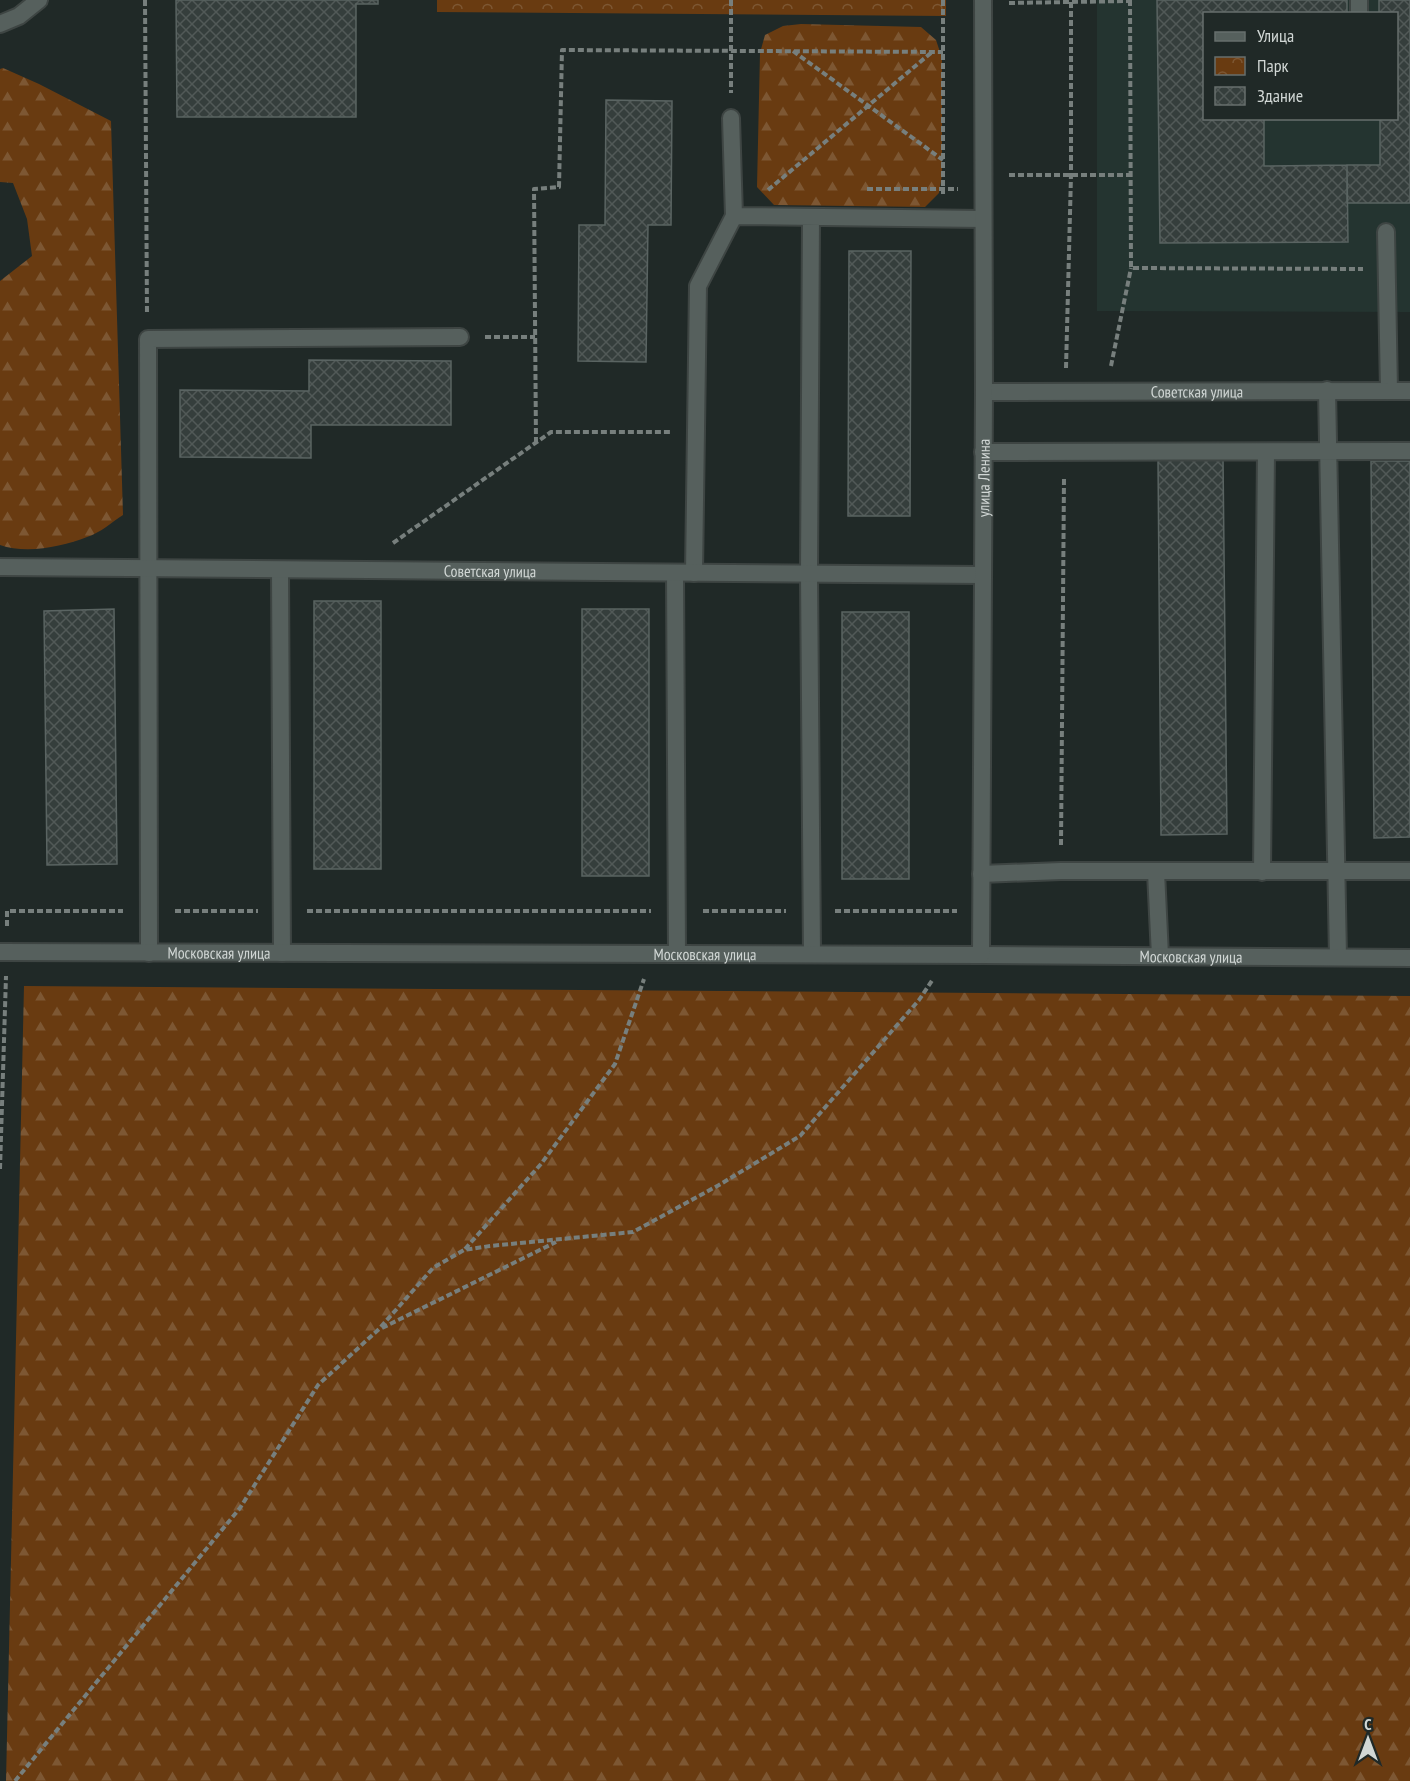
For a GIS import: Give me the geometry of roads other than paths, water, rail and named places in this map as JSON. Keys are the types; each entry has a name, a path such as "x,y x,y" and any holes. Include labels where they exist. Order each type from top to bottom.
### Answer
{"street":[{"path":"0,24 20,16 39,0"},
{"name":"улица Ленина","path":"981,955 984,392 983,2"},
{"path":"694,573 698,286 734,216 731,118"},
{"path":"734,216 983,219"},
{"path":"811,217 809,574 812,954"},
{"path":"1386,232 1389,391"},
{"path":"148,953 148,339 460,338"},
{"path":"1327,390 1338,957"},
{"name":"Советская улица","path":"984,392 1410,391"},
{"path":"983,452 1410,451"},
{"path":"1262,872 1266,452"},
{"name":"Советская улица","path":"0,567 982,575"},
{"path":"280,570 282,953"},
{"path":"675,573 677,954"},
{"path":"981,874 1060,871 1410,871"},
{"path":"1156,872 1160,956"},
{"name":"Московская улица","path":"3,952 1410,958"}]}
